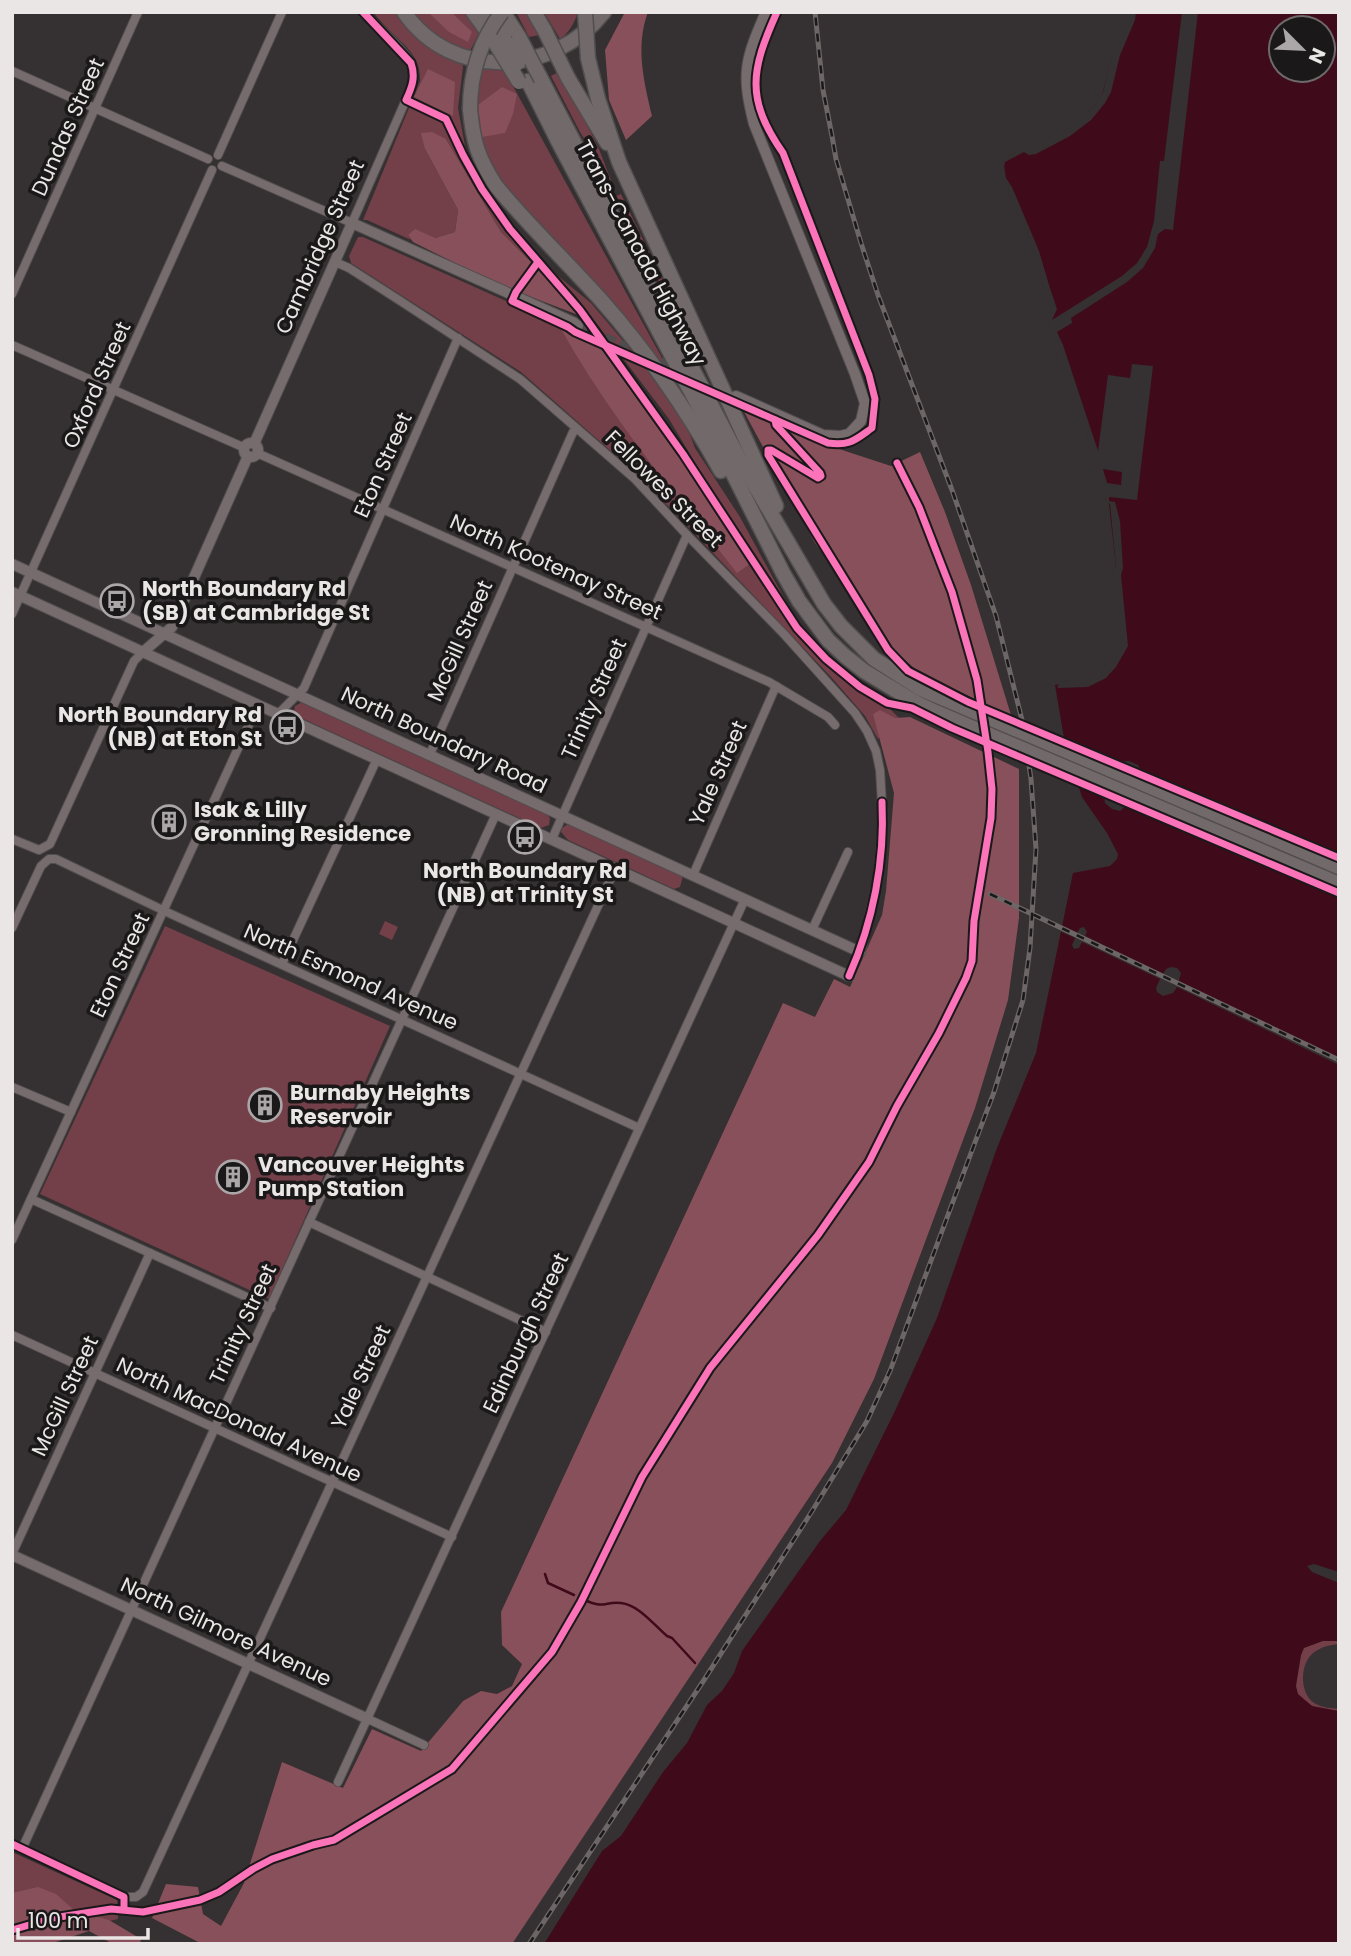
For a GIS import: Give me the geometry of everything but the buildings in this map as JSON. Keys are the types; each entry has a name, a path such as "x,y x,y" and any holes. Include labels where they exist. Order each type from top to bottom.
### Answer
{"highway":[{"path":"404,12 418,30 446,49 472,60 500,63 521,61 562,47 595,24 604,12"},
{"path":"473,12 506,39"},
{"name":"Trans-Canada Highway","path":"487,12 530,81 741,462 824,604 841,626 874,659 918,695"},
{"path":"503,12 486,39 470,84 474,144 492,179 507,200 600,299 645,353 711,452 783,573"},
{"name":"Trans-Canada Highway","path":"503,12 506,39"},
{"path":"534,12 585,109 619,162"},
{"path":"585,12 589,58 598,99 619,162 800,562"},
{"name":"Trans-Canada Highway","path":"530,81 559,143 656,324 783,573 813,622 828,640 864,671 918,695"},
{"path":"918,695 1339,868"},
{"path":"918,695 936,712 1339,884"}],"street":[{"name":"Dundas Street","path":"12,294 138,12"},
{"path":"218,155 282,12"},
{"name":"Cambridge Street","path":"12,839 38,850 50,844 134,661 172,627 412,86 414,72 411,63 363,12"},
{"path":"736,396 823,435 840,436 849,434 862,421 865,402 754,124 746,94 749,54 766,12"},
{"path":"12,71 208,159"},
{"path":"212,155 218,155 222,159 222,166 218,170 212,170 208,166 208,159 212,155"},
{"path":"222,166 578,326"},
{"name":"Oxford Street","path":"12,614 16,594 32,573 212,170"},
{"name":"Fellowes Street","path":"335,262 349,268 520,379 635,479 783,633 855,713 872,741 880,770 883,827 878,878 860,952 849,976"},
{"name":"Eton Street","path":"278,714 305,685 458,338"},
{"name":"North Kootenay Street","path":"12,345 776,685 835,724"},
{"name":"McGill Street","path":"430,754 573,432 577,429"},
{"name":"Trinity Street","path":"552,839 687,535"},
{"name":"North Boundary Road","path":"12,564 860,952"},
{"path":"16,594 849,976"},
{"name":"Yale Street","path":"693,875 776,685"},
{"name":"Eton Street","path":"12,1240 258,705"},
{"path":"282,964 377,759"},
{"name":"Trinity Street","path":"22,1849 496,814"},
{"path":"812,930 848,852"},
{"name":"North Esmond Avenue","path":"12,928 41,866 49,859 56,859 639,1128"},
{"name":"Yale Street","path":"22,1849 124,1897 136,1897 147,1886 615,869"},
{"name":"Edinburgh Street","path":"338,1782 745,899"},
{"path":"12,1087 71,1112"},
{"path":"31,1199 271,1308"},
{"path":"309,1222 546,1332"},
{"name":"McGill Street","path":"12,1554 150,1253"},
{"name":"North MacDonald Avenue","path":"12,1335 452,1537"},
{"name":"North Gilmore Avenue","path":"12,1554 424,1745"},
{"path":"12,1844 22,1849"}],"shaded area":[{"path":"373,12 397,12 445,55 462,63 458,108 465,146 476,173 523,239 558,276 591,303 642,363 687,427 695,448 740,517 790,609 712,491 669,419 575,295 539,259 533,264 501,232 446,139 425,149 458,210 455,232 435,238 408,235 411,240 363,220 420,81 418,65 411,52"},
{"path":"411,12 463,12 480,31 469,53 438,36"},
{"path":"428,12 451,12 472,32 468,42 449,32"},
{"path":"516,12 528,12 540,35 529,37"},
{"path":"544,12 578,12 571,27 560,39"},
{"path":"625,12 648,12 641,51 652,116 626,140 609,100 605,50"},
{"path":"1123,12 1339,12 1339,1641 1323,1641 1304,1648 1296,1686 1298,1694 1312,1706 1339,1711 1339,1944 544,1944 602,1851 621,1836 663,1772 687,1743 707,1705 722,1691 734,1673 742,1651 820,1541 846,1510 937,1318 997,1148 1036,1053 1073,873 1110,866 1117,859 1118,854 1107,833 1082,797 1065,744 1055,685 1085,679 1102,672 1112,664 1117,653 1121,625 1113,570 1116,567 1109,504 1084,418 1050,319 1053,309 1033,246 1005,179 1004,163 1022,149 1048,141 1081,119 1102,96"},
{"path":"503,68 679,389 677,391 604,293 519,202 489,157 480,133 477,106 479,87 482,69"},
{"path":"428,69 455,82 453,116 414,97"},
{"path":"560,71 599,149 612,183 580,132 551,76"},
{"path":"502,87 517,94 513,114 505,133 482,137 478,105"},
{"path":"432,132 446,139 501,232 533,264 511,291 413,242 408,235 415,229 435,238 455,232 458,210 425,149 421,133"},
{"path":"621,194 678,312 677,315 614,197"},
{"path":"358,237 560,325 576,335 819,653 845,677 899,718 878,739 865,716 831,677 621,460 521,372 351,263 349,256"},
{"path":"540,270 581,316 518,292 529,277"},
{"path":"560,327 600,342 751,563 737,573 621,423"},
{"path":"742,408 833,447 891,466 920,452 971,585 1011,715 944,685 914,668 895,651 815,543"},
{"path":"302,702 547,813 549,825 541,828 299,717 294,712 295,706"},
{"path":"880,710 895,718 910,717 1019,769 1019,918 1008,1000 975,1108 874,1379 832,1463 512,1944 202,1944 152,1918 166,1884 198,1887 203,1914 221,1926 244,1883 282,1762 343,1788 372,1729 421,1751 463,1701 481,1691 497,1694 512,1686 522,1664 502,1645 501,1612 783,1003 815,1017 834,979 850,987 882,915 894,793 873,714"},
{"path":"568,824 681,874 683,876 680,887 674,889 568,840 561,832"},
{"path":"385,921 398,927 392,940 379,934"},
{"path":"165,926 390,1026 269,1299 40,1194"},
{"path":"1280,1579 1339,1604 1339,1644 1312,1654 1305,1666 1303,1680 1311,1700 1321,1706 1339,1709 1339,1718 1332,1718 1293,1694"},
{"path":"12,1852 117,1900 118,1919 12,1944"},
{"path":"38,1887 56,1894 74,1910 109,1920 141,1939 140,1944 113,1944 89,1931 50,1944 12,1944 12,1893"}],"pier":[{"path":"1121,12 1136,12 1120,55 1111,92 1091,120 1070,136 1036,154 1029,155 1024,152 1005,162 1006,178 1039,251 1057,309 1052,320 1122,276 1137,263 1147,247 1154,221 1160,161 1164,161 1182,12 1198,12 1173,230 1165,229 1158,234 1155,248 1143,268 1127,282 1071,318 1072,323 1057,332 1098,451 1108,375 1130,378 1132,364 1153,366 1137,500 1109,497 1109,501 1115,502 1120,521 1123,568 1121,575 1128,646 1106,678 1088,687 1059,688 1057,687 1060,683 1102,670 1112,659 1118,644 1112,570 1116,567 1110,504 1105,501 1100,490 1082,418 1070,395 1058,360 1048,323 1051,308 1031,254 1030,239 999,166 1022,146 1047,139 1083,116 1103,93","holes":["1103,469 1122,472 1121,485 1107,483"]},
{"path":"1060,737 1119,762 1129,761 1138,765 1141,771 1339,855 1339,896 1127,805 1120,811 1112,809 1105,803 1104,795 1073,782"},
{"path":"1058,924 1077,933 1084,927 1087,932 1085,936 1163,974 1166,969 1177,968 1181,973 1179,981 1339,1058 1339,1065 1177,987 1173,993 1163,996 1156,988 1160,979 1082,942 1079,948 1074,949 1072,945 1075,938 1057,930"},
{"path":"1314,1564 1339,1572 1339,1583 1312,1572 1307,1566"}],"waterway":[{"path":"545,1574 548,1583 574,1595"},
{"path":"587,1601 602,1605 621,1603 634,1607 672,1638 695,1663"}],"tunnel":[{"path":"578,326 680,371"}],"railway":[{"path":"529,1944 704,1680 867,1421 890,1371 994,1092 1023,1000 1030,948 1036,849 1031,779 1023,724 996,616 952,490 878,295 836,159 823,90 815,12"},
{"path":"990,894 1339,1060"}],"cycle path":[{"path":"363,12 411,63 413,82 406,100 446,119 482,189 510,229 580,310 683,454 797,628 826,659 860,687 887,703 912,708 952,728 1339,893"},
{"path":"538,262 512,301 575,332 828,443 842,444 852,441 872,428 875,399 869,375 783,153 762,116 758,100 757,68 777,12"},
{"path":"775,420 776,425 821,476 818,478 771,450 768,450 768,455 888,650 908,671 968,702 1339,858"},
{"path":"12,1930 53,1918 111,1909 143,1912 200,1900 219,1892 272,1859 334,1840 452,1769 552,1652 581,1602 642,1477 710,1368 818,1235 869,1162 966,978 972,961 974,921 991,818 992,789 977,680 952,592 919,507 897,463"},
{"path":"849,976 865,934 876,891 882,802"},
{"path":"12,1844 124,1897 124,1909"}],"place":[{"name":"North Boundary Rd (SB) at Cambridge St","path":"117,601"},
{"name":"North Boundary Rd (NB) at Eton St","path":"287,727"},
{"name":"Isak & Lilly Gronning Residence","path":"169,822"},
{"name":"North Boundary Rd (NB) at Trinity St","path":"525,837"},
{"name":"Burnaby Heights Reservoir","path":"265,1105"},
{"name":"Vancouver Heights Pump Station","path":"233,1177"}]}
